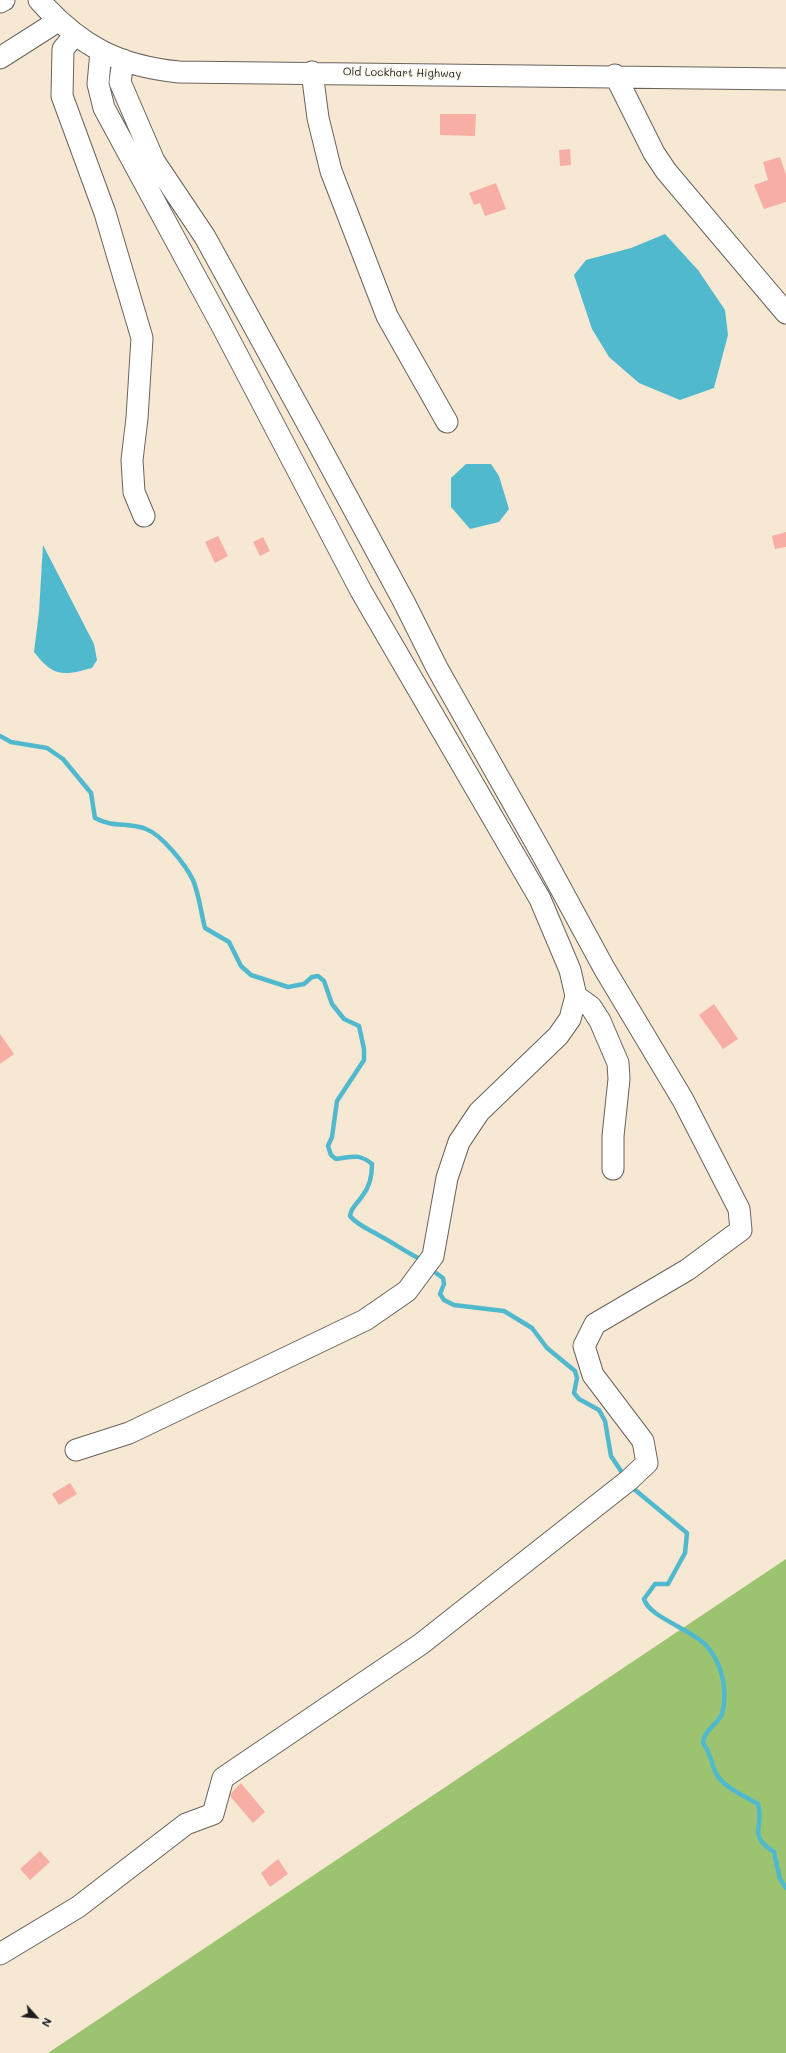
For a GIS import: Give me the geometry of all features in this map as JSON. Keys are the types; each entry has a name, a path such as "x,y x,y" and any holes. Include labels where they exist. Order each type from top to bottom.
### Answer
{"street":[{"path":"0,2 4,0"},
{"name":"Old Lockhart Highway","path":"39,0 58,21 75,35 101,51 149,69 180,72 615,75 786,79"},
{"path":"0,58 58,21"},
{"path":"75,35 63,49 62,96 105,213 142,338 137,418 132,460 134,492 144,516"},
{"path":"76,1450 136,1430 365,1320 407,1291 433,1256 447,1178 459,1142 478,1112 558,1036 570,1019 576,996 570,970 540,899 361,591 221,324 104,108 98,84 101,51"},
{"path":"0,1954 78,1907 186,1824 213,1814 223,1778 421,1644 629,1480 642,1468 647,1463 643,1441 594,1375 584,1346 595,1324 686,1270 741,1230 739,1209 683,1100 604,968 542,854 437,668 404,602 205,237 154,161 120,82 123,60"},
{"path":"312,72 318,118 331,171 387,316 447,422"},
{"path":"615,75 654,153 666,171 786,313"},
{"path":"576,996 591,1007 597,1016 618,1063 619,1079 612,1136 613,1169"}],"green space":[{"path":"786,1559 786,2053 48,2053"}],"water":[{"path":"665,234 698,270 725,310 728,335 714,388 680,400 639,383 609,357 592,329 574,275 586,260 631,248"},
{"path":"466,464 491,464 499,476 509,509 499,522 470,529 451,507 451,478"},
{"path":"43,545 94,644 97,660 92,668 66,673 59,672 47,666 34,652 39,612"}],"building":[{"path":"440,114 476,114 475,136 440,135"},
{"path":"570,149 571,165 560,166 559,150"},
{"path":"780,157 786,175 786,202 764,209 754,185 768,180 763,162"},
{"path":"496,183 506,209 485,216 480,203 474,205 469,193"},
{"path":"786,532 786,547 775,549 772,536"},
{"path":"218,536 228,556 215,563 205,542"},
{"path":"263,537 270,551 260,556 253,542"},
{"path":"714,1004 738,1039 723,1049 699,1015"},
{"path":"0,1034 14,1054 0,1064"},
{"path":"70,1483 77,1494 59,1505 52,1494"},
{"path":"241,1783 265,1812 253,1823 230,1796"},
{"path":"40,1851 50,1862 30,1880 20,1869"},
{"path":"278,1859 288,1874 270,1887 261,1873"}],"waterway":[{"path":"0,736 11,742 47,748 63,759 91,793 95,818 108,823 140,827 159,837 179,858 193,880 205,928 229,942 241,966 251,975 288,987 304,984 312,977 318,976 324,981 332,1004 344,1019 359,1026 364,1049 364,1060 337,1101 332,1137 328,1146 331,1155 336,1159 359,1157 372,1164 369,1184 353,1208 350,1216 361,1225 420,1259"},
{"path":"436,1273 443,1278 444,1284 440,1294 444,1300 454,1305 504,1311 532,1328 547,1348 575,1371 577,1378 574,1393 579,1399 599,1410 605,1421 611,1456 621,1471"},
{"path":"634,1489 687,1533 685,1553 668,1584 655,1584 644,1599 648,1606 655,1612 703,1643 710,1650 718,1663 724,1683 723,1710 719,1720 705,1735 703,1743 715,1771 721,1780 730,1788 758,1804 760,1812 758,1835 766,1846 774,1852 780,1879 786,1888"}]}
